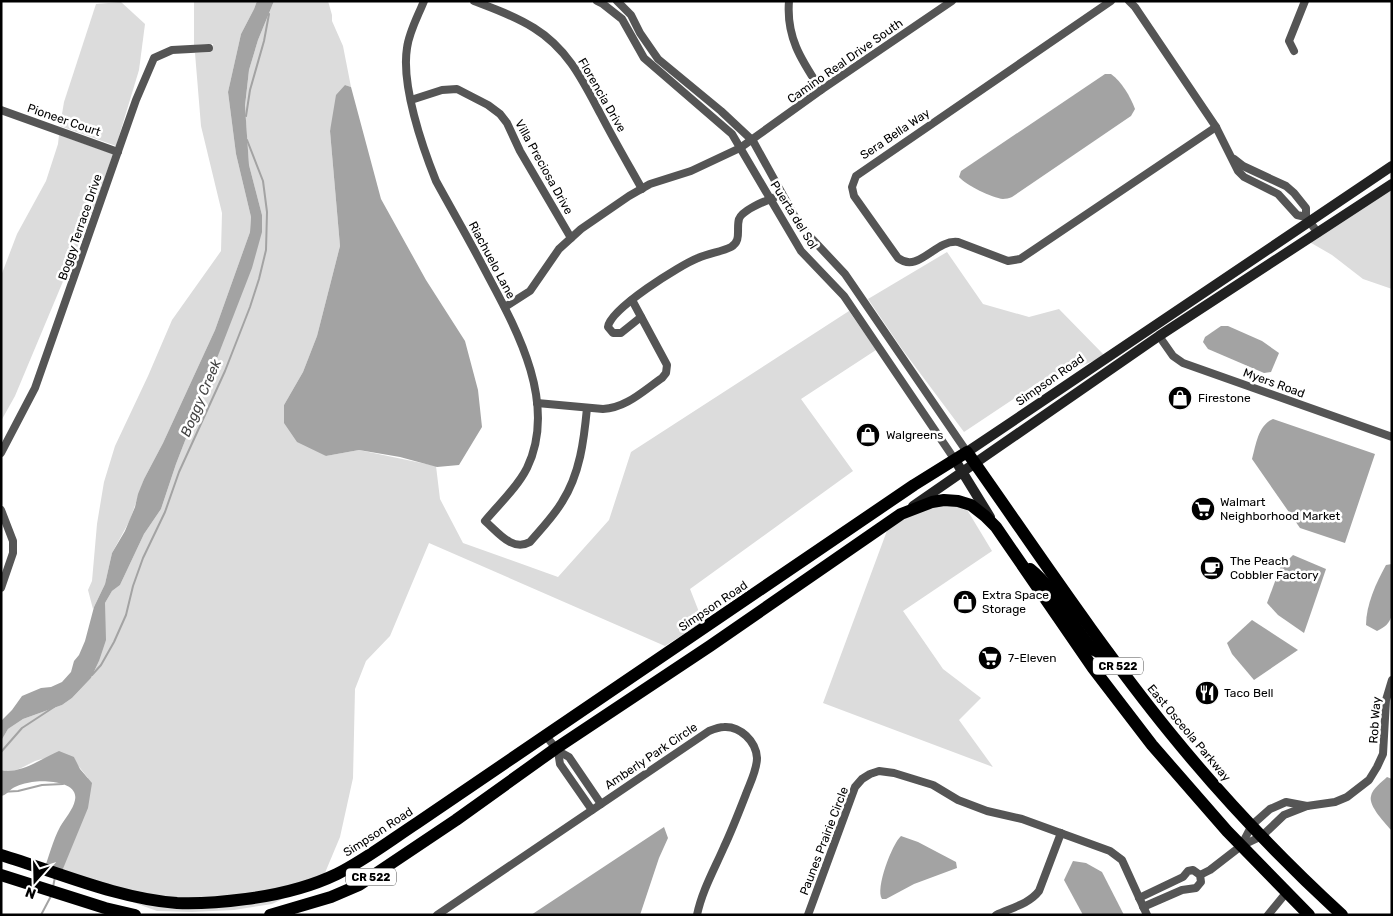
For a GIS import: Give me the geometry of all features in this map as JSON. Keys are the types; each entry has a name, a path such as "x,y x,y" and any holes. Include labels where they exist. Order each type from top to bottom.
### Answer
{"main road":[{"name":"Simpson Road","path":"1,855 121,893 176,903 213,903 273,895 309,886 351,866 716,621 914,485 967,452 1134,340 1308,220 1392,166"},
{"path":"901,514 1159,336 1392,184"},
{"path":"1159,336 1162,326 1168,317"},
{"path":"1127,358 1133,348 1134,340"},
{"name":"East Osceola Parkway","path":"967,452 1126,678 1183,749 1262,836 1342,915"},
{"path":"954,460 996,527"},
{"name":"CR 522","path":"274,914 331,897 359,885 901,514 932,502 958,501 971,505 996,527 1093,668 1158,752 1241,846 1309,915"},
{"path":"1016,558 1043,581 1092,649 1109,654"},
{"path":"670,671 709,642 716,631 716,621"},
{"path":"1093,668 1101,666 1126,678"},
{"path":"1,875 84,902 135,915"}],"street":[{"name":"Riachuelo Lane","path":"424,1 407,46 405,67 407,86 427,159 436,181 515,326 525,353 537,403 538,421 534,448 527,467 518,484 485,521 516,546 530,542 563,502 579,463 587,408"},
{"name":"Florencia Drive","path":"474,1 515,17 536,29 570,60 585,83 642,189"},
{"name":"Puerta del Sol","path":"597,1 622,19 644,58 732,134 800,251 844,296 954,460"},
{"name":"Puerta del Sol","path":"617,1 631,15 640,34 658,59 721,111 752,140 800,226 839,268 967,452"},
{"path":"789,1 788,12 791,33 798,54 821,90"},
{"name":"Camino Real Drive South","path":"505,307 530,291 559,249 581,229 650,184 691,171 740,148 821,90 952,1"},
{"name":"Sera Bella Way","path":"1111,1 856,176 852,187 854,196 898,258 906,262 916,262 943,244 954,242 1008,261 1020,259 1216,127"},
{"path":"1129,1 1135,7 1216,127 1238,171 1244,177 1278,194 1297,215 1308,220"},
{"path":"1294,51 1289,41 1305,1"},
{"name":"Boggy Terrace Drive","path":"1,453 35,388 136,100 154,58 172,50 209,48"},
{"name":"Villa Preciosa Drive","path":"411,100 442,90 457,89 488,104 500,114 571,238"},
{"name":"Pioneer Court","path":"1,110 118,152"},
{"path":"1232,158 1243,166 1290,190 1306,208 1308,220 1318,234"},
{"path":"642,318 621,333 613,333 608,327 611,319 649,286 677,268 699,257 736,244 738,240 739,218 754,206 782,194"},
{"path":"827,278 839,268"},
{"path":"537,403 587,408 614,408 624,405 662,378 666,372 667,365 632,300"},
{"name":"Myers Road","path":"1159,336 1173,356 1183,362 1392,437"},
{"path":"1,510 13,541 13,553 1,588"},
{"name":"Rob Way","path":"1241,846 1262,836 1284,815 1307,806 1335,802 1347,797 1369,780 1383,754 1386,700 1392,680"},
{"name":"Amberly Park Circle","path":"437,915 709,731 722,727 733,728 744,733 753,744 757,756 756,768 732,831 699,902 696,915"},
{"path":"546,736 557,750 569,758 601,804"},
{"path":"557,750 560,764 592,810"},
{"name":"Paunes Prairie Circle","path":"808,915 855,787 862,779 879,771 894,773 933,785 958,800 987,811 1022,819 1110,851 1122,860 1145,911"},
{"name":"Rob Way","path":"1241,846 1252,825 1270,809 1279,804 1293,802 1307,806"},
{"path":"996,915 1026,902 1039,891 1061,833"},
{"path":"1200,875 1215,867 1241,846"},
{"path":"1139,898 1183,877 1185,873 1193,870 1200,875 1199,886 1192,889 1189,888 1145,911"},
{"path":"1183,877 1184,884 1189,888"},
{"path":"1268,915 1286,893"},
{"path":"273,895 274,914"}],"shaded area":[{"path":"194,1 257,1 241,34 228,92 236,154 251,217 250,232 215,330 163,443 144,479 130,520 112,553 105,584 93,609 88,590 92,581 97,524 104,482 115,446 172,320 221,251 222,213 201,126 195,53 212,52 213,44 194,45"},
{"path":"274,1 328,1 332,21 343,46 351,87 345,85 330,131 340,246 317,336 303,372 284,405 326,456 359,450 436,466 440,499 463,543 558,577 609,520 631,452 849,311 876,350 801,399 853,471 690,589 703,622 665,646 429,543 390,636 366,661 355,689 353,778 340,837 322,880 272,904 234,910 157,911 60,876 88,778 76,763 74,757 42,759 17,770 1,770 1,741 8,729 23,719 62,705 72,698 91,678 99,661 105,603 112,591 120,585 144,534 161,509 176,464 217,358 262,215 249,165 245,107 249,70 258,40"},
{"path":"121,2 145,24 139,70 116,146 60,126 64,102 96,4"},
{"path":"59,135 113,154 95,205 15,396 1,421 1,276 17,234 46,181"},
{"path":"1392,187 1392,289 1363,279 1332,255 1306,240"},
{"path":"947,252 983,304 1029,317 1059,309 1104,355 1096,360 1039,382 964,432 902,349 868,299"},
{"path":"944,505 966,508 992,551 903,611 943,669 981,698 959,720 993,767 823,703 888,528 911,512"}],"water":[{"path":"257,1 274,1 258,40 249,70 245,106 249,165 262,215 262,232 252,268 176,464 161,509 144,534 120,585 112,591 105,603 106,640 91,678 72,698 62,705 23,719 8,729 1,741 1,721 22,696 62,682 71,672 74,661 85,641 94,607 105,584 112,553 125,531 144,479 163,443 215,330 250,232 251,217 236,154 228,92 241,34"},
{"path":"1105,74 1111,74 1119,81 1131,99 1135,109 1131,116 1011,197 1003,199 986,194 959,177 961,171"},
{"path":"345,85 351,87 381,199 426,280 465,341 478,390 482,427 459,465 437,467 400,457 359,450 326,456 297,442 284,423 284,405 303,372 317,336 340,246 330,131 336,95"},
{"path":"1221,326 1228,326 1262,341 1279,353 1271,372 1264,373 1208,349 1203,342 1205,337"},
{"path":"1273,419 1375,454 1345,543 1300,528 1252,459 1261,431"},
{"path":"1293,555 1326,569 1304,633 1278,615 1267,603 1280,568"},
{"path":"1392,564 1392,615 1390,621 1377,631 1366,625 1366,617 1372,594 1382,572 1386,565"},
{"path":"1252,620 1298,650 1254,680 1232,654 1227,643"},
{"path":"59,751 74,757 80,769 92,783 88,808 60,876 44,870 58,832 74,804 75,794 72,789 60,783 37,781 17,786 1,796 1,770 8,771 23,768"},
{"path":"1387,777 1392,779 1392,831 1378,815 1371,800 1373,791"},
{"path":"664,827 668,838 659,858 640,915 531,915"},
{"path":"901,836 918,842 956,862 957,868 914,884 886,899 882,899 880,894 881,886 886,867 893,848"},
{"path":"1073,861 1086,863 1102,872 1124,915 1083,915 1064,880"}],"waterway":[{"name":"Boggy Creek","path":"246,116 250,90 264,41 269,14"},
{"name":"Boggy Creek","path":"92,675 101,665 126,615 133,586 143,558 165,512 179,472 225,371 259,279 266,250 267,212 263,181 247,140"},
{"name":"Boggy Creek","path":"1,752 22,728 54,707"},
{"name":"Boggy Creek","path":"1,792 18,791 42,785 63,784"},
{"name":"Boggy Creek","path":"53,887 55,877"},
{"name":"Boggy Creek","path":"41,915 51,896"}],"place":[{"name":"Firestone","path":"1180,398"},
{"name":"Walgreens","path":"868,435"},
{"name":"Walmart Neighborhood Market","path":"1203,509"},
{"name":"The Peach Cobbler Factory","path":"1212,568"},
{"name":"Extra Space Storage","path":"965,602"},
{"name":"7-Eleven","path":"990,658"},
{"name":"Taco Bell","path":"1207,693"}]}
